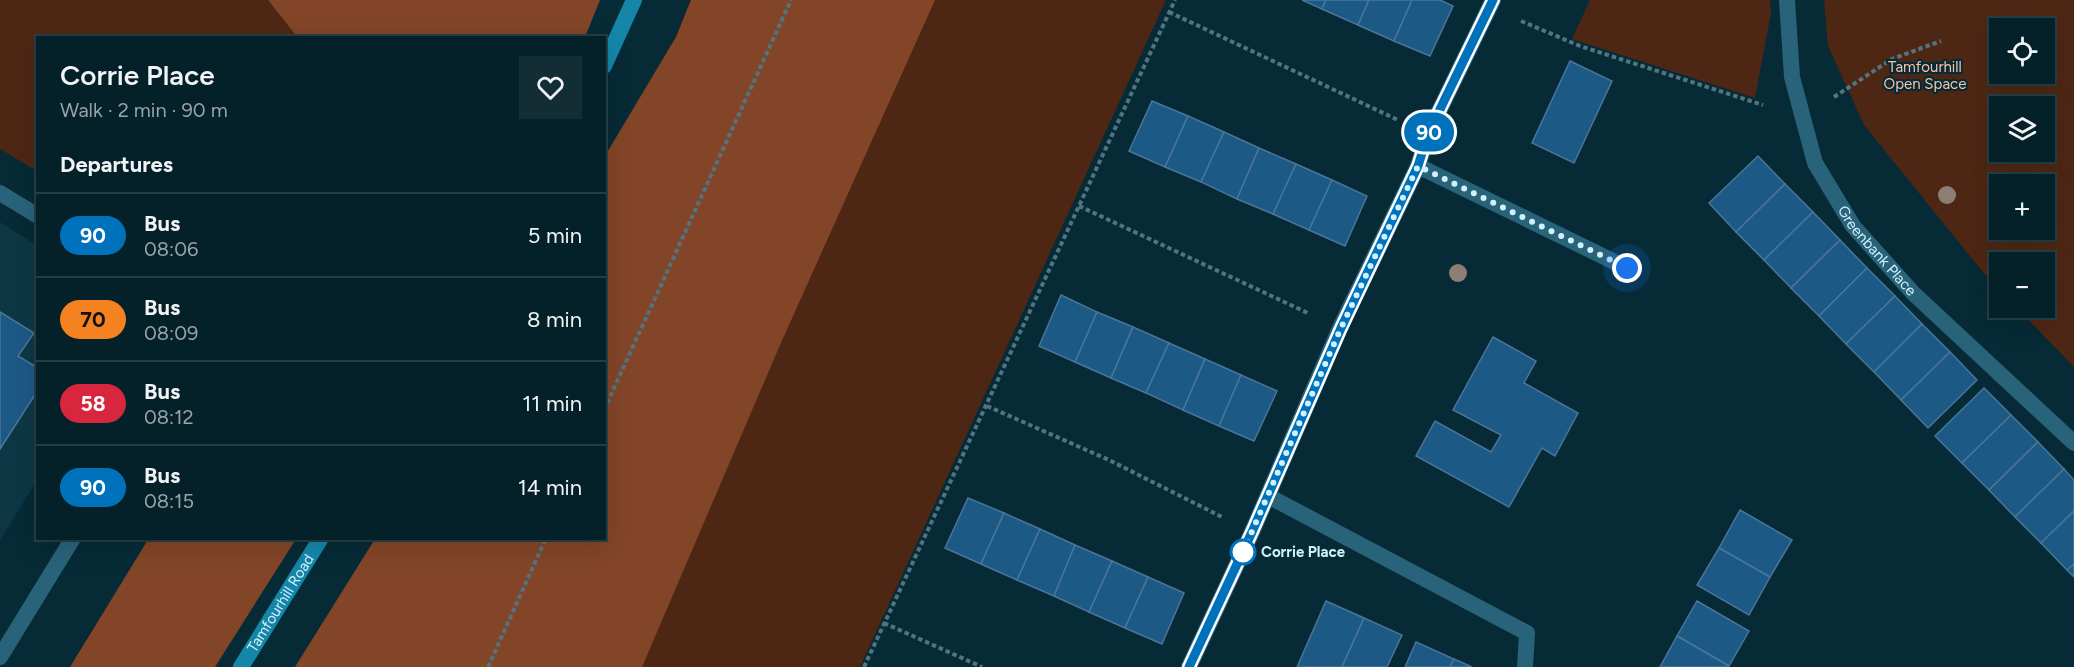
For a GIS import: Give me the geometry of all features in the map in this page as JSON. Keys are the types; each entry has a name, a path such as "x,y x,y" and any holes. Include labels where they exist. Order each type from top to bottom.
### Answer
{"main road":[{"path":"606,62 634,0"},
{"name":"Tamfourhill Road","path":"240,667 320,540"}],"street":[{"name":"Greenbank Place","path":"1787,0 1792,77 1815,164 1853,226 1913,293 2074,443"},
{"path":"1189,667 1252,532 1341,328 1418,166 1428,134 1492,4"},
{"path":"1418,166 1627,268"},
{"path":"0,193 36,215"},
{"path":"1268,496 1527,633 1525,667"},
{"path":"0,657 72,540"}],"path":[{"path":"606,406 791,0"},
{"path":"864,667 1175,0"},
{"path":"1492,4 1580,46 1803,118 1892,59 1941,41"},
{"path":"1169,12 1428,134"},
{"path":"1079,206 1341,328"},
{"path":"987,406 1109,460 1252,532"},
{"path":"488,667 545,540"},
{"path":"884,623 982,667"}],"shaded area":[{"path":"268,0 600,0 585,36 296,36"},
{"path":"691,0 935,0 780,345 642,667 295,667 374,540 606,540 606,154 676,37"},
{"path":"0,222 36,245 36,482 0,540"},
{"path":"148,540 295,540 215,667 70,667"}],"green space":[{"path":"0,0 268,0 297,36 36,36 36,170 0,149"},
{"path":"691,0 1166,0 860,667 295,667 374,540 606,540 606,154 676,37"},
{"path":"1590,0 1770,0 1771,13 1755,98 1572,39"},
{"name":"Tamfourhill Open Space","path":"1824,0 2074,0 2074,367 2027,318 2055,318 2055,252 1989,252 1989,278 1864,125 1828,46"}],"building":[{"path":"1302,0 1326,0 1322,9"},
{"path":"1326,0 1369,0 1358,25 1322,9"},
{"path":"1369,0 1412,0 1394,41 1358,25"},
{"path":"1412,0 1440,0 1453,6 1430,56 1394,41"},
{"path":"1570,61 1612,81 1574,163 1532,143"},
{"path":"1152,101 1188,116 1165,167 1129,151"},
{"path":"1188,116 1224,132 1201,182 1165,167"},
{"path":"1224,132 1259,148 1237,199 1201,182"},
{"path":"1259,148 1296,164 1273,214 1237,199"},
{"path":"1758,156 1785,184 1736,232 1709,203"},
{"path":"1296,164 1332,180 1309,230 1273,214"},
{"path":"1332,180 1367,196 1345,246 1309,230"},
{"path":"1785,184 1813,212 1764,260 1736,232"},
{"path":"1813,212 1840,240 1791,288 1764,260"},
{"path":"1840,240 1867,268 1819,316 1791,288"},
{"path":"1867,268 1895,296 1846,344 1819,316"},
{"path":"1061,295 1097,312 1075,362 1039,346"},
{"path":"1895,296 1922,324 1874,372 1846,344"},
{"path":"0,312 34,333 18,356 36,367 36,393 0,449"},
{"path":"1097,312 1133,327 1111,378 1075,362"},
{"path":"1922,324 1950,352 1901,400 1874,372"},
{"path":"1133,327 1169,343 1146,393 1111,378"},
{"path":"1493,337 1536,361 1524,383 1578,413 1555,456 1542,448 1509,507 1416,456 1435,421 1491,452 1501,435 1453,410"},
{"path":"1169,343 1205,359 1183,410 1146,393"},
{"path":"1950,352 1977,380 1928,428 1901,400"},
{"path":"1205,359 1241,375 1219,426 1183,410"},
{"path":"1241,375 1277,391 1254,441 1219,426"},
{"path":"1984,388 2011,415 1962,463 1935,436"},
{"path":"2011,415 2038,442 1989,490 1962,463"},
{"path":"2038,442 2064,469 2015,517 1989,490"},
{"path":"2064,469 2074,480 2074,511 2041,543 2015,517"},
{"path":"968,498 1004,513 981,564 945,548"},
{"path":"1740,510 1792,540 1770,577 1719,548"},
{"path":"2074,511 2074,564 2067,570 2041,543"},
{"path":"1004,513 1040,529 1017,580 981,564"},
{"path":"1040,529 1075,545 1054,596 1017,580"},
{"path":"1075,545 1112,561 1089,612 1054,596"},
{"path":"1719,548 1770,577 1749,615 1697,585"},
{"path":"1112,561 1148,577 1125,628 1089,612"},
{"path":"2074,564 2074,577 2067,570"},
{"path":"1148,577 1184,593 1162,644 1125,628"},
{"path":"1326,601 1364,618 1342,667 1297,667"},
{"path":"1697,601 1749,631 1729,666 1677,636"},
{"path":"1364,618 1402,635 1387,667 1342,667"},
{"path":"1677,636 1729,666 1660,667"},
{"path":"1416,642 1454,659 1450,667 1405,667"},
{"path":"1454,659 1472,667 1450,667"}],"bus line":[{"name":"90","path":"1189,667 1252,532 1341,328 1418,166 1428,134 1493,0"}],"place":[{"name":"Corrie Place","path":"1243,552"}],"route":[{"path":"1243,552 1341,328 1418,166 1627,268"}]}
